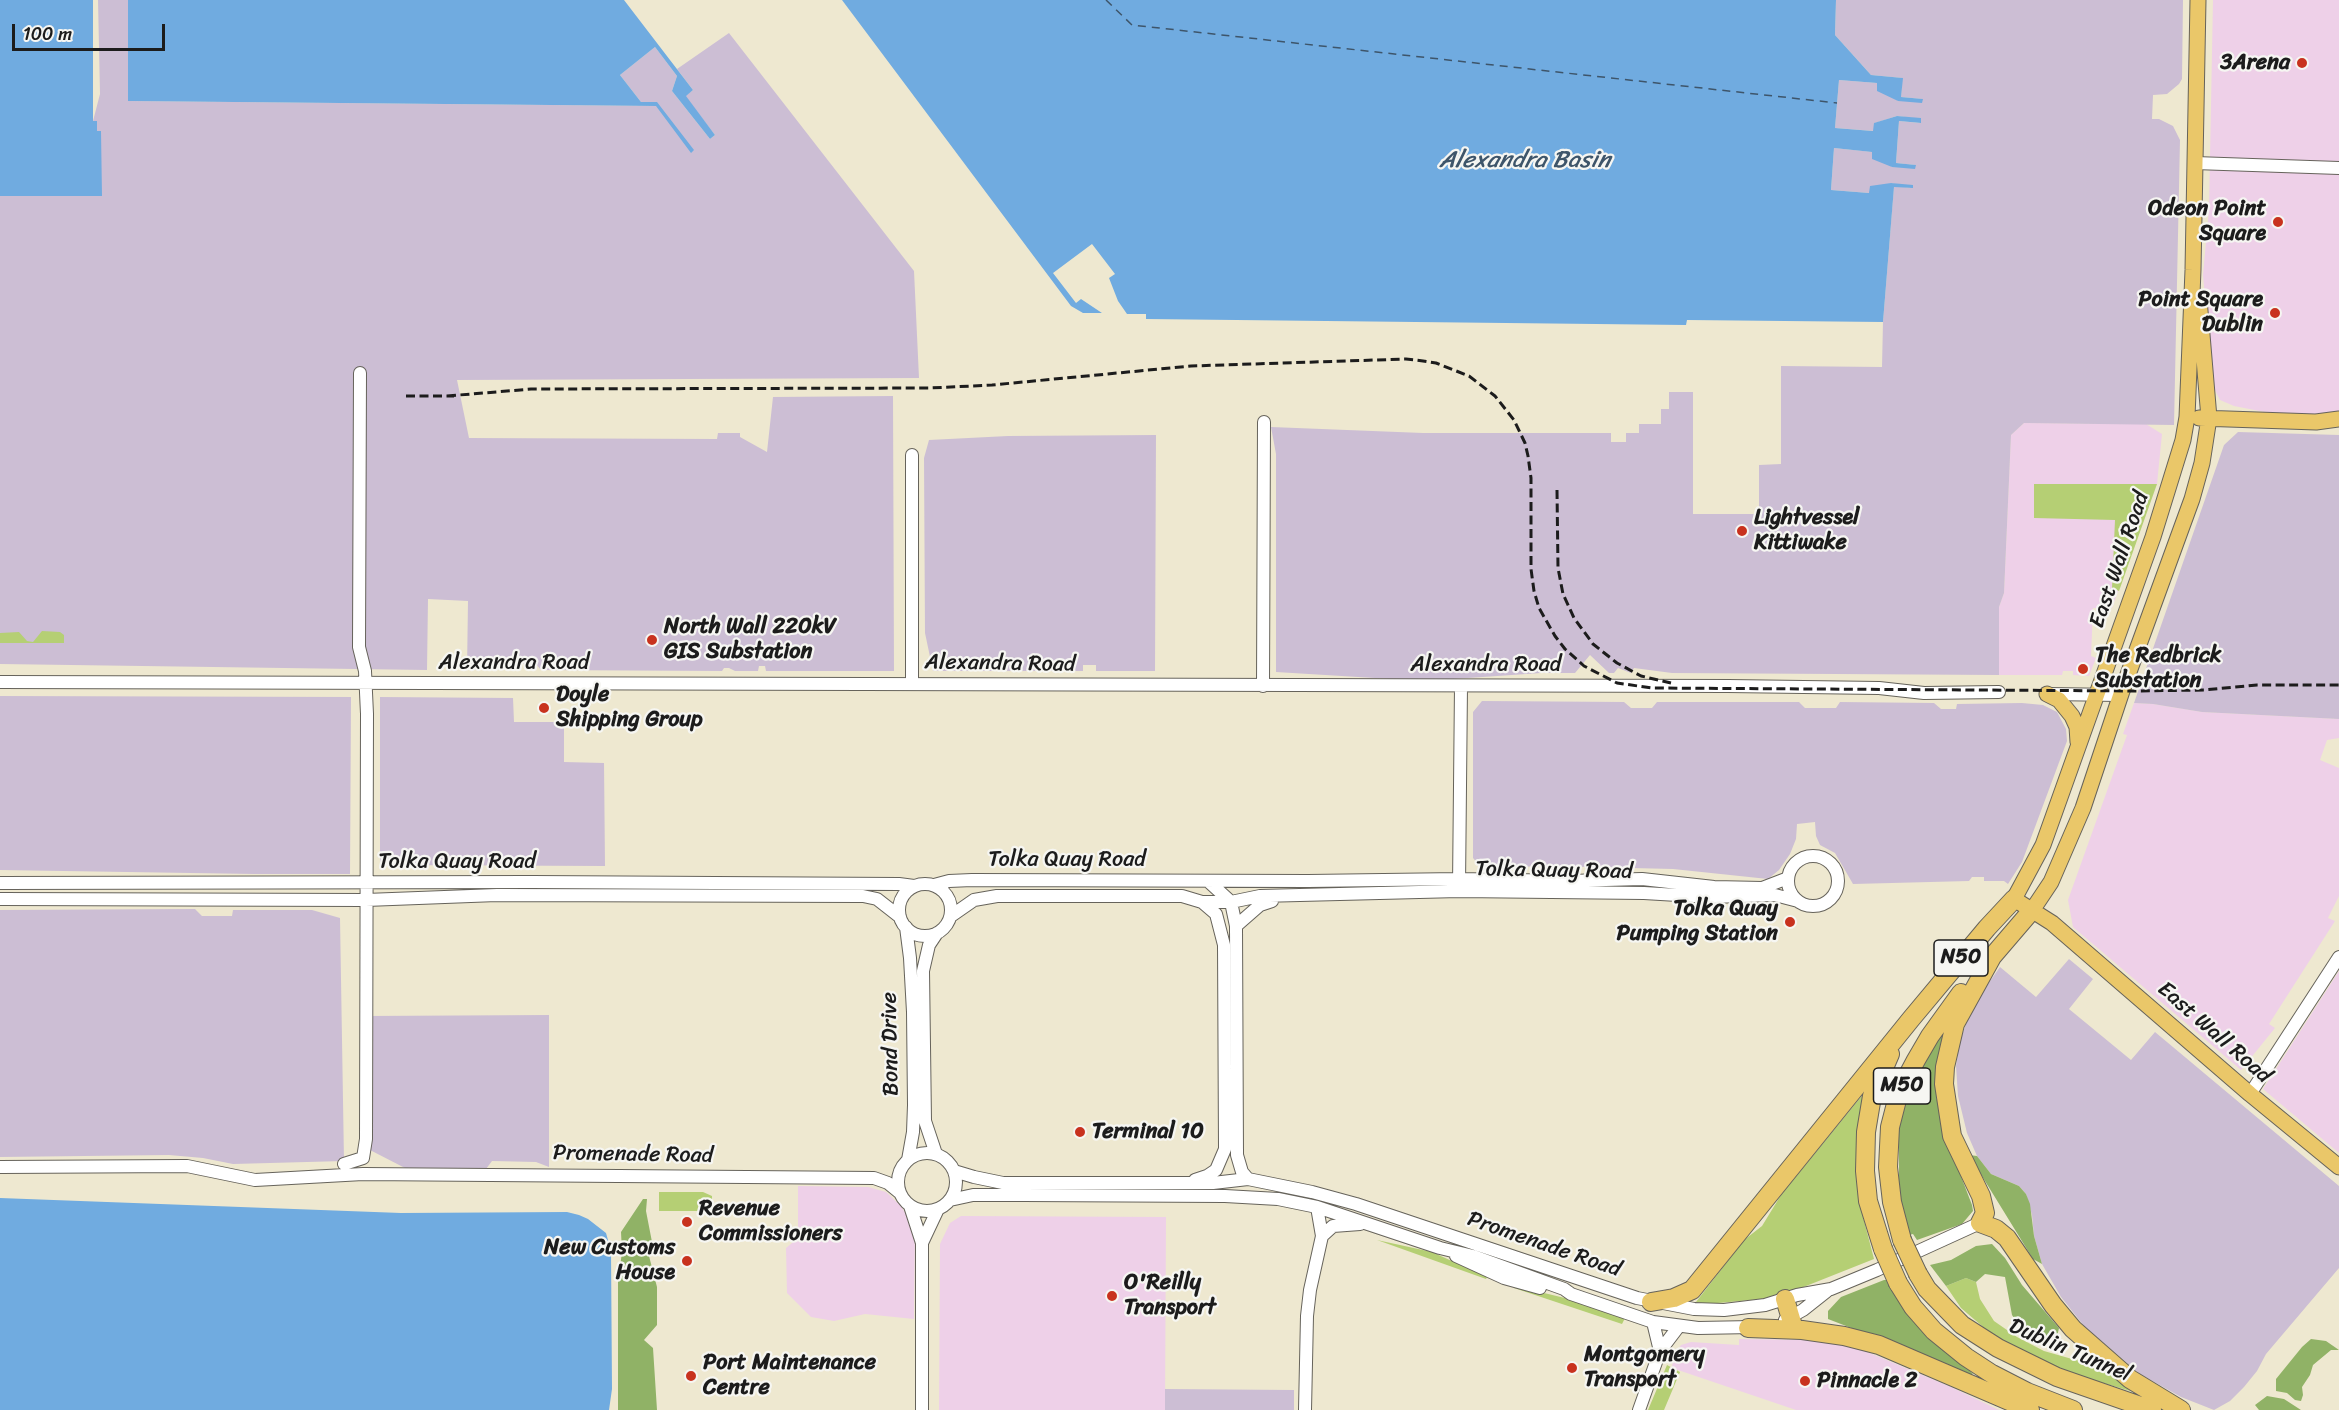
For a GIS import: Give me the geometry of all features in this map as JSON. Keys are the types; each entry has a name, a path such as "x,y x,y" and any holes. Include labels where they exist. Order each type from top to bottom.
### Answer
{"highway":[{"name":"N50","path":"1911,1019 2014,899"},
{"name":"N50","path":"1992,957 2032,909"},
{"path":"1992,957 1955,1024 1945,1067 1944,1084 1952,1136 1981,1196 1984,1213 1980,1223 1996,1229 2007,1238 2053,1305 2073,1329 2130,1379 2181,1410"},
{"name":"Dublin Tunnel","path":"1992,957 1948,1010 1930,1036 1899,1092 1890,1127 1888,1167 1892,1202 1902,1240 1918,1274 1928,1289 1962,1324 1998,1348 2057,1377 2152,1410"},
{"name":"M50","path":"1911,1019 1889,1056 1872,1096 1866,1132 1865,1170 1868,1201 1883,1249 1898,1283 1913,1307 1934,1331 1966,1358 1992,1374 2027,1392 2073,1410"},
{"path":"1651,1302 1674,1298 1692,1290 1911,1019"},
{"path":"1785,1299 1792,1323"},
{"path":"1748,1328 1792,1323 1879,1345 2030,1410"}],"main road":[{"name":"East Wall Road","path":"2199,4 2193,270 2187,417 2183,440 2153,537 2043,845 2014,899 2032,909 2106,969 2250,1094 2339,1167"},
{"name":"East Wall Road","path":"2032,909 2051,882 2083,808 2192,499 2202,463 2209,418 2201,306 2193,270"},
{"path":"2187,417 2316,422 2339,419"},
{"path":"2316,422 2327,428 2339,428"},
{"path":"2047,694 2059,700 2072,716 2077,727 2078,745"}],"street":[{"path":"2195,163 2339,168"},
{"path":"344,1164 363,1158 366,1146 367,714 365,671 359,648 360,373"},
{"path":"1263,686 1264,422"},
{"path":"912,455 912,684"},
{"name":"Alexandra Road","path":"0,682 1879,688 1924,693 1999,692"},
{"path":"1459,885 1461,686"},
{"path":"2047,694 2121,695"},
{"path":"1808,857 1825,859 1836,870 1839,880 1837,890 1827,902 1811,907 1798,901 1790,892 1788,878 1792,867 1798,861 1808,857"},
{"name":"Tolka Quay Road","path":"951,916 962,907 984,897 1182,897 1202,902 1231,902 1260,896 1309,896 1459,885 1569,881 1657,879 1714,887 1762,888 1788,878"},
{"name":"Tolka Quay Road","path":"934,885 961,880 1308,881 1459,885 1711,897 1775,895 1798,901"},
{"path":"1208,881 1231,902 1236,926 1237,1155 1242,1172 1248,1179"},
{"path":"1308,881 1309,896"},
{"name":"Tolka Quay Road","path":"0,883 899,884 914,886"},
{"path":"934,885 941,889 950,901 951,916 947,924 937,933 917,934 903,922 901,902 904,894 914,886 934,885"},
{"name":"Tolka Quay Road","path":"0,899 366,900 497,895 862,896 878,899 903,922"},
{"path":"1236,926 1260,905 1282,897"},
{"path":"954,1171 1003,1183 1188,1183 1216,1170 1225,1149 1224,945 1216,914 1202,902"},
{"name":"Bond Drive","path":"903,922 913,1012 914,1132 908,1160"},
{"name":"Bond Drive","path":"936,1154 926,1121 923,971 925,958 937,933"},
{"path":"2250,1094 2339,957"},
{"path":"922,1243 938,1209 950,1200 956,1182 954,1171 945,1159 936,1154 924,1153 908,1160 898,1176 899,1192 910,1206 922,1243 922,1410"},
{"name":"Promenade Road","path":"0,1167 187,1166 255,1179 363,1174 874,1178 888,1183 899,1192"},
{"name":"Promenade Road","path":"1188,1183 1248,1179 1312,1192 1356,1204 1651,1302 1694,1309 1724,1310 1765,1305 1831,1289 1980,1223"},
{"name":"Promenade Road","path":"950,1200 973,1195 1224,1196 1278,1199 1317,1207 1473,1256 1564,1289 1571,1294 1653,1322 1679,1326 1748,1328"},
{"path":"910,1206 922,1211 938,1209"},
{"path":"1305,1410 1307,1316 1310,1290 1322,1236 1317,1207"},
{"path":"1322,1236 1333,1226 1367,1224"},
{"name":"Promenade Road","path":"1792,1323 1803,1310 1831,1289"},
{"path":"1653,1322 1660,1351"},
{"path":"1640,1410 1660,1351 1679,1326"}],"shaded area":[{"path":"98,0 128,0 129,101 656,106 657,102 641,102 620,75 655,47 677,76 672,91 710,139 715,135 685,96 693,90 677,69 729,33 914,271 919,378 457,380 469,438 717,439 718,433 740,433 740,437 767,452 773,397 893,396 894,671 766,671 765,666 759,666 758,671 735,671 729,668 724,668 722,671 541,670 536,664 520,664 514,670 467,670 468,601 428,599 427,670 0,664 0,196 101,196 100,131 97,131 93,121 100,94"},
{"path":"1836,0 2183,0 2182,79 2167,94 2153,95 2152,119 2159,119 2173,126 2180,140 2174,425 2024,423 2011,435 2004,593 1999,607 1999,675 1672,673 1634,668 1631,673 1618,668 1614,673 1609,673 1590,655 1575,673 1424,681 1276,672 1276,454 1271,427 1423,433 1611,433 1611,442 1626,442 1626,433 1639,433 1639,424 1661,424 1661,409 1669,409 1669,392 1693,392 1693,514 1759,514 1759,465 1781,464 1781,366 1882,367 1883,322 1894,186 1913,188 1891,183 1869,193 1831,190 1834,148 1873,152 1892,167 1915,165 1896,163 1899,121 1920,123 1921,119 1897,116 1875,123 1874,131 1835,128 1839,80 1877,83 1898,101 1922,99 1901,97 1902,78 1871,75 1835,35"},
{"path":"2213,0 2339,0 2339,422 2316,422 2234,406 2220,400 2213,386 2203,275 2209,209"},
{"path":"2024,423 2146,424 2162,434 2157,484 2112,608 2093,608 2091,656 2096,658 2089,676 2073,675 2073,671 2063,671 2062,675 1999,675 1999,607 2004,593 2011,435"},
{"path":"2238,432 2339,435 2339,719 2202,712 2134,703 2224,445"},
{"path":"1156,435 1155,671 1096,671 1096,665 1083,665 1083,671 933,671 925,633 924,458 929,440 1008,436"},
{"path":"0,696 351,697 350,874 0,870"},
{"path":"380,697 513,698 514,722 564,722 564,762 604,763 605,866 380,865"},
{"path":"1482,701 1624,702 1631,708 1652,708 1657,702 1799,702 1805,708 1836,708 1840,702 1934,703 1941,709 1956,709 1957,704 2022,703 2043,705 2057,712 2066,729 2067,741 2022,862 2008,884 2004,881 1984,881 1984,877 1972,877 1969,881 1853,884 1835,853 1820,845 1816,836 1815,822 1797,824 1796,839 1790,854 1779,870 1768,879 1673,869 1548,866 1482,868 1473,858 1473,712"},
{"path":"2134,703 2202,712 2339,719 2339,738 2327,740 2320,760 2339,768 2339,896 2328,918 2335,921 2269,1024 2275,1028 2241,1070 2073,927 2068,900 2127,735 2123,734"},
{"path":"195,909 202,916 232,916 233,910 312,910 340,918 344,1161 233,1164 169,1155 0,1157 0,910"},
{"path":"2069,959 2093,979 2069,1009 2131,1060 2155,1032 2339,1186 2339,1268 2266,1354 2257,1371 2244,1387 2230,1401 2214,1410 2181,1397 2140,1374 2084,1326 2061,1297 2042,1264 2026,1194 2019,1186 1991,1174 1977,1156 1967,1133 1958,1096 1956,1066 1960,1041 1966,1024 1983,991 2000,967 2036,997"},
{"path":"2339,971 2339,1153 2263,1089"},
{"path":"549,1015 549,1167 536,1162 492,1161 486,1169 405,1168 368,1149 365,1016"},
{"path":"798,1186 868,1187 886,1192 901,1206 915,1229 914,1319 865,1314 834,1321 811,1317 787,1293 786,1248 798,1238"},
{"path":"961,1216 1166,1217 1165,1410 939,1410 940,1244 950,1223"},
{"path":"1739,1339 1822,1340 1865,1351 1999,1410 1796,1410 1672,1368 1673,1357 1681,1345 1691,1342 1739,1345"},
{"path":"1165,1389 1294,1390 1294,1410 1165,1410"}],"green space":[{"path":"2034,484 2157,484 2119,591 2112,588 2115,520 2034,518"},
{"path":"42,631 60,632 64,635 64,643 0,643 0,633 19,632 27,641 33,642"},
{"path":"1950,1017 1937,1071 1936,1095 1942,1127 1973,1211 1962,1224 1917,1240 1913,1234 1909,1235 1899,1194 1899,1128 1904,1101 1912,1080"},
{"path":"1869,1087 1861,1147 1861,1209 1874,1259 1796,1290 1762,1299 1707,1304 1696,1302 1744,1240 1762,1226 1781,1195"},
{"path":"1969,1155 1977,1156 1991,1174 2019,1186 2026,1194 2042,1264 2033,1259"},
{"path":"659,1192 703,1192 712,1196 712,1211 659,1211"},
{"path":"643,1199 647,1199 646,1211 652,1242 649,1256 657,1287 657,1325 644,1340 653,1348 657,1410 618,1410 618,1282 622,1252 621,1232"},
{"path":"1377,1240 1432,1252 1487,1277 1486,1279"},
{"path":"1992,1244 2005,1258 2022,1285 2059,1328 2056,1341 2043,1340 2022,1329 2012,1315 2005,1277 1985,1274 1976,1282 1966,1278 1946,1286 1930,1265 1951,1260 1976,1246"},
{"path":"1966,1278 1976,1282 1980,1299 1994,1321 2017,1337 2044,1351 2072,1359 2098,1362 2137,1393 2076,1375 2027,1355 1989,1332 1961,1308 1946,1286"},
{"path":"1887,1280 1889,1286 1973,1374 1965,1376 1911,1351 1828,1319 1828,1311 1841,1297"},
{"path":"1515,1286 1569,1299 1625,1318 1622,1324 1514,1288"},
{"path":"2311,1339 2326,1341 2339,1350 2331,1350 2313,1365 2302,1387 2301,1401 2295,1400 2287,1393 2276,1391 2276,1379"},
{"path":"1667,1365 1680,1372 1664,1410 1648,1410"},
{"path":"2267,1396 2284,1399 2301,1410 2259,1410 2255,1405"}],"water":[{"path":"0,0 93,0 93,121 97,121 97,131 101,131 102,196 0,196"},
{"path":"128,0 624,0 693,90 686,96 715,135 710,139 672,91 677,76 655,47 620,75 641,102 657,102 694,150 691,153 656,106 128,101"},
{"name":"Alexandra Basin","path":"842,0 1836,0 1835,35 1871,75 1903,78 1901,97 1923,99 1922,103 1898,101 1877,91 1877,83 1839,80 1835,128 1873,131 1874,123 1897,116 1921,118 1921,123 1899,121 1896,163 1916,165 1915,169 1892,167 1872,159 1872,152 1834,148 1831,190 1869,193 1870,186 1891,183 1913,185 1913,188 1894,187 1883,322 1687,320 1686,325 1146,319 1146,314 1127,314 1118,301 1109,278 1115,274 1092,244 1053,273 1076,303 1081,299 1102,313 1083,313 1071,306"},
{"path":"0,1198 401,1213 567,1212 579,1215 606,1233 611,1251 612,1389 609,1410 0,1410"}],"ferry route":[{"path":"1106,0 1132,25 1837,103"}],"railway":[{"path":"447,396 531,389 930,388 992,385 1191,366 1406,359 1423,361 1436,363 1469,376 1495,396 1514,420 1525,443 1531,478 1531,569 1539,608 1565,649 1584,666 1617,683 1652,688 2135,691 2204,690 2257,685 2339,685"},
{"path":"406,396 454,396"},
{"path":"1557,490 1558,568 1563,594 1574,618 1593,644 1617,663 1641,676 1671,683"}],"place":[{"name":"3Arena","path":"2302,63"},
{"name":"Odeon Point Square","path":"2278,222"},
{"name":"Point Square Dublin","path":"2275,313"},
{"name":"Lightvessel Kittiwake","path":"1742,531"},
{"name":"North Wall 220kV GIS Substation","path":"652,640"},
{"name":"The Redbrick Substation","path":"2083,669"},
{"name":"Doyle Shipping Group","path":"544,708"},
{"name":"Tolka Quay Pumping Station","path":"1790,922"},
{"name":"Terminal 10","path":"1080,1132"},
{"name":"Revenue Commissioners","path":"687,1222"},
{"name":"New Customs House","path":"687,1261"},
{"name":"O'Reilly Transport","path":"1112,1296"},
{"name":"Montgomery Transport","path":"1572,1368"},
{"name":"Port Maintenance Centre","path":"691,1376"},
{"name":"Pinnacle 2","path":"1805,1381"}]}
